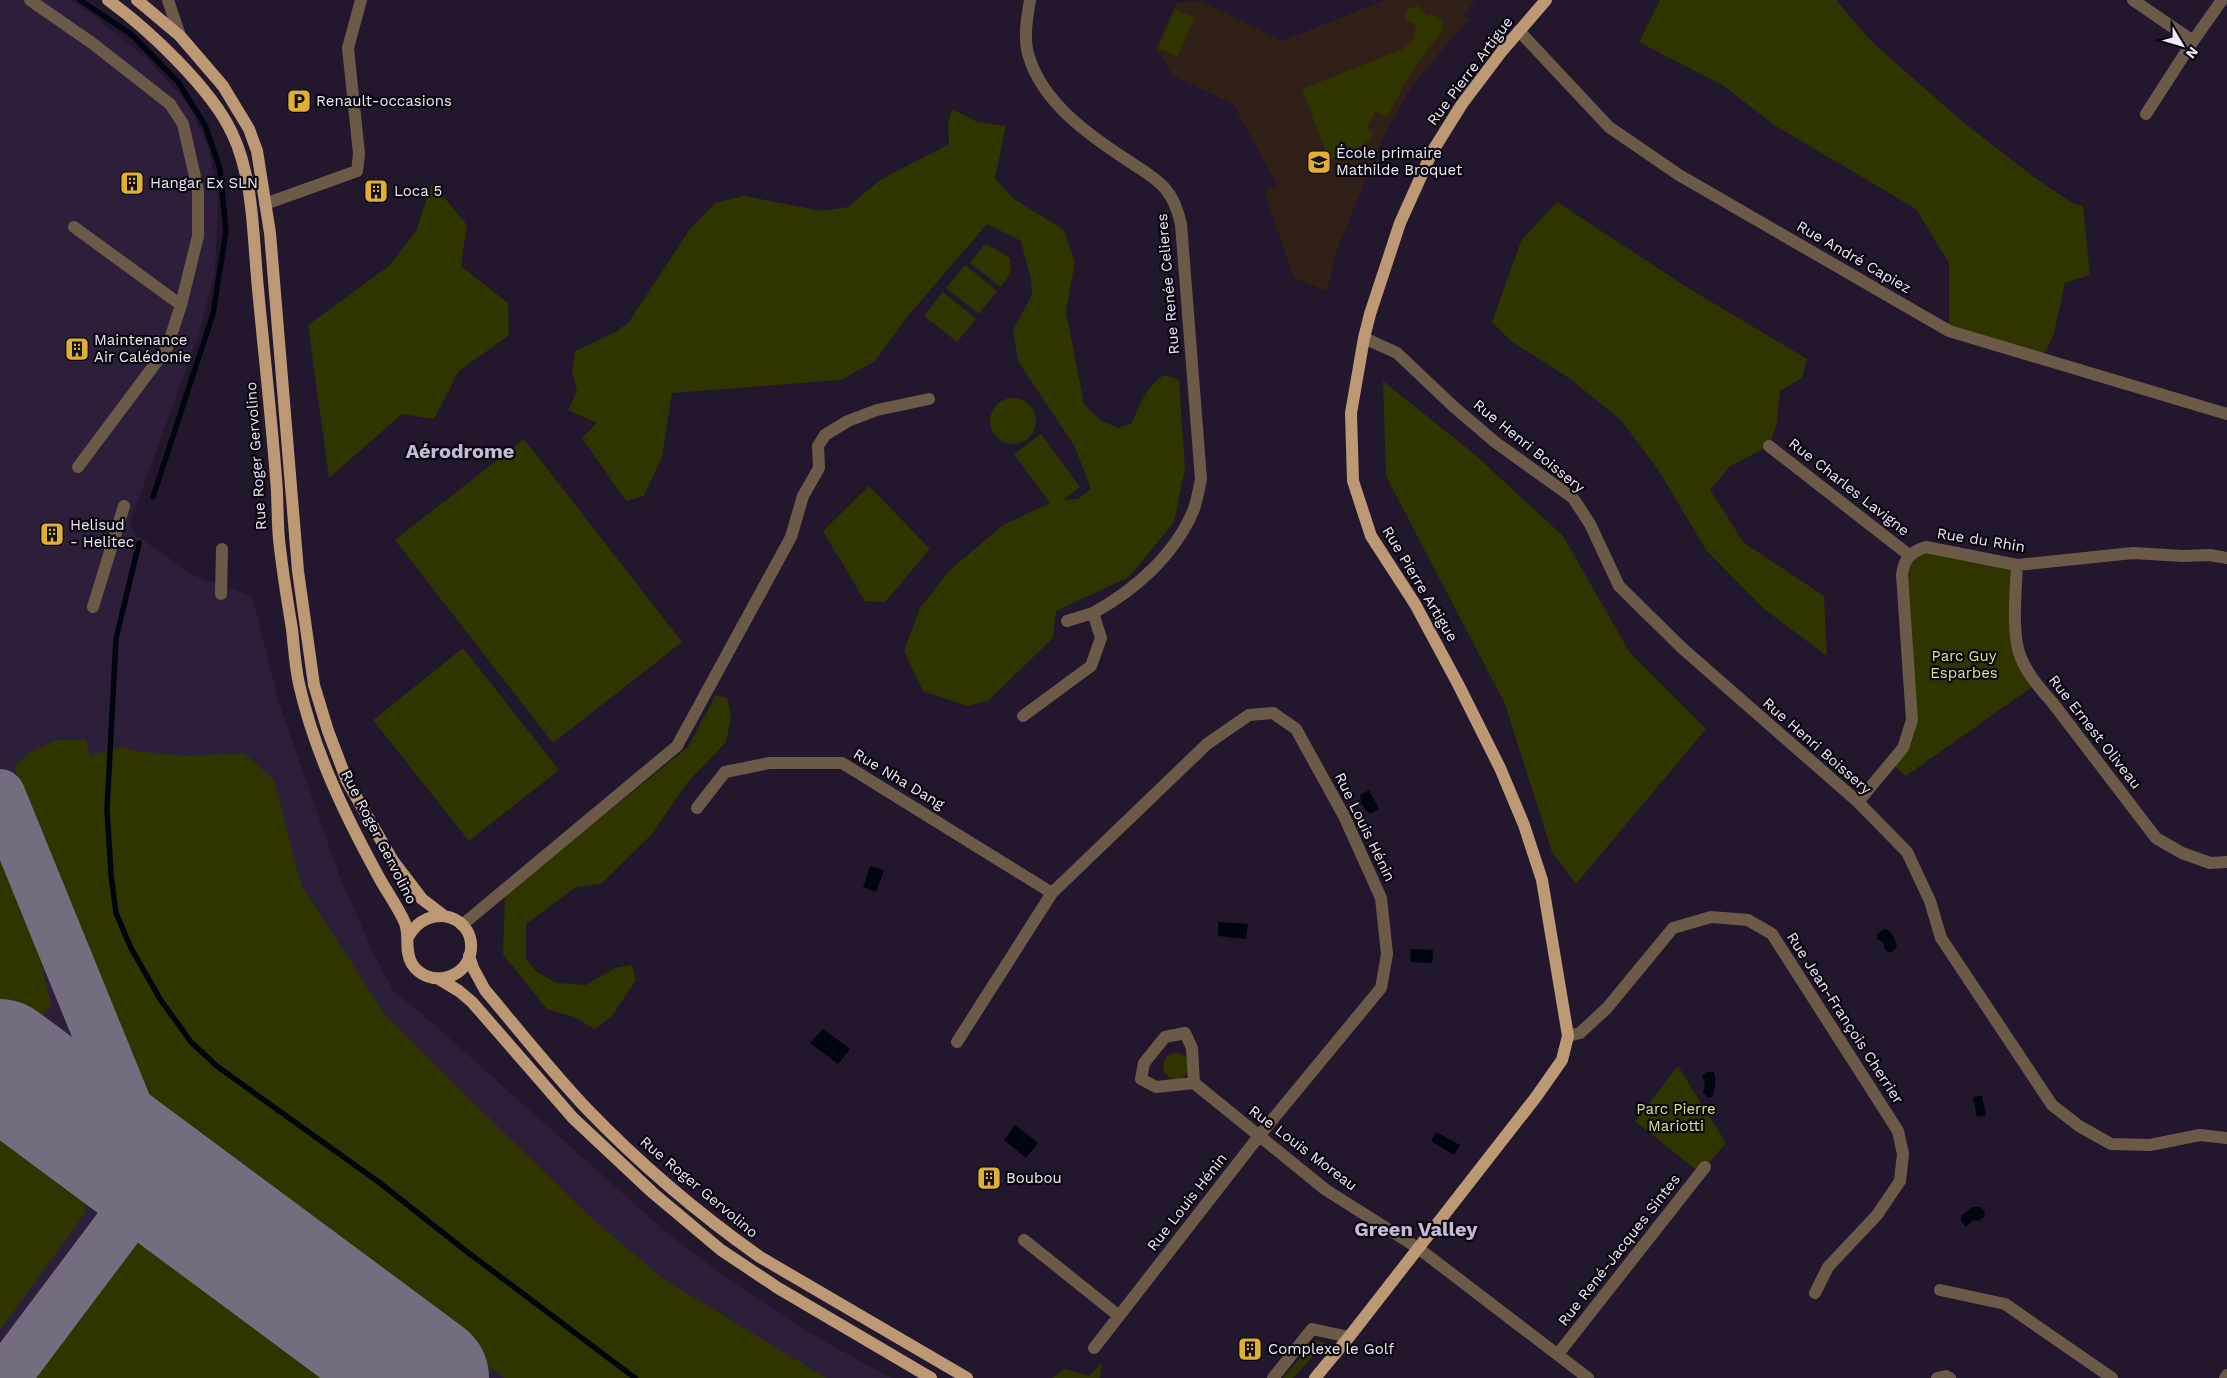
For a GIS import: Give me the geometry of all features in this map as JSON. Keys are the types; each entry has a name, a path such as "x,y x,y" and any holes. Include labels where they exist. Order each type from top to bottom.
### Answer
{"main road":[{"name":"Rue Roger Gervolino","path":"108,0 168,52 210,98 230,128 241,155 246,178 252,231 276,478 279,538 299,683 313,734 332,787 406,925 408,937"},
{"name":"Rue Roger Gervolino","path":"137,0 180,36 223,86 249,129 257,151 265,204 298,571 314,685 328,731 347,781 392,861 422,899 443,915"},
{"name":"Rue Pierre Artigue","path":"1546,0 1519,31 1462,104 1432,152 1400,224 1364,338 1351,413 1353,481 1371,536 1415,604 1458,684 1500,768 1524,825 1542,880 1568,1036"},
{"path":"443,915 453,918 462,925 468,934 469,956 465,965 449,977 429,978 413,966 407,947 408,937 414,927 422,920 432,916 443,915"},
{"name":"Rue Roger Gervolino","path":"469,956 475,973 485,990 579,1101 663,1180 760,1258 967,1378"},
{"path":"439,979 459,991 472,1002 573,1118 612,1156 721,1250 778,1288 931,1378"},
{"path":"1315,1378 1349,1337 1562,1060 1568,1036"}],"street":[{"path":"30,0 92,43 161,96 183,124 198,190 198,236 181,305 167,348 78,467"},
{"path":"168,0 180,36"},
{"path":"265,204 357,171 359,154 348,48 361,0"},
{"name":"Rue Renée Celieres","path":"1030,0 1026,28 1029,56 1038,78 1052,98 1070,119 1123,158 1157,180 1177,205 1181,224 1201,479 1194,508 1183,532 1160,563 1116,600 1093,613 1067,621"},
{"path":"2133,0 2193,41"},
{"path":"2146,114 2222,0"},
{"name":"Rue André Capiez","path":"1519,31 1609,127 1679,175 1949,330 2227,414"},
{"path":"74,227 181,305"},
{"name":"Rue Henri Boissery","path":"1364,338 1397,353 1495,442 1573,498 1590,524 1619,586 1682,648 1858,802 1907,852 1930,902 1941,938 2052,1105 2079,1126 2111,1144 2150,1144 2200,1135 2227,1138"},
{"path":"462,925 677,746 791,537 803,496 819,468 818,446 825,435 848,421 877,410 929,398"},
{"name":"Rue Charles Lavigne","path":"1769,446 1910,555"},
{"path":"93,607 124,506"},
{"name":"Rue du Rhin","path":"1910,555 1926,547 2017,565 2133,553 2183,556 2210,555 2227,558"},
{"path":"221,594 222,549"},
{"path":"1858,802 1903,748 1912,720 1902,574 1904,564 1910,555"},
{"name":"Rue Ernest Oliveau","path":"2017,565 2015,626 2020,657 2036,684 2052,702 2156,838 2182,852 2210,863 2227,862"},
{"path":"1023,716 1091,666 1101,638 1093,613"},
{"name":"Rue Louis Hénin","path":"957,1042 1052,893 1207,744 1250,715 1273,713 1296,729 1344,816 1382,898 1388,954 1381,988 1259,1136 1094,1348"},
{"name":"Rue Nha Dang","path":"697,808 725,772 769,763 842,763 1052,893"},
{"name":"Rue Jean-François Cherrier","path":"1568,1036 1580,1033 1607,1008 1673,928 1711,917 1748,920 1772,934 1898,1131 1903,1154 1900,1181 1877,1216 1828,1267 1815,1292"},
{"path":"1185,1033 1192,1048 1194,1083 1156,1087 1141,1079 1144,1063 1165,1037 1185,1033"},
{"name":"Rue Louis Moreau","path":"1194,1083 1326,1190 1418,1248 1588,1378"},
{"name":"Rue René-Jacques Sintes","path":"1558,1354 1705,1167"},
{"path":"1024,1240 1119,1316"},
{"path":"1940,1290 2005,1304 2112,1378"},
{"path":"1273,1378 1312,1329 1349,1337"},
{"path":"1937,1378 1946,1376 1950,1378"}],"shaded area":[{"path":"0,0 70,0 90,13 146,58 178,92 191,109 209,149 218,201 215,272 198,337 130,522 134,534 195,576 252,596 279,703 339,875 372,950 394,992 421,1013 666,1232 712,1267 808,1332 891,1378 0,1378"},
{"name":"École primaire Mathilde Broquet","path":"1385,0 1475,0 1464,15 1470,20 1441,51 1412,87 1383,138 1336,252 1327,291 1294,278 1264,192 1277,185 1233,104 1173,76 1156,48 1176,3 1201,1 1282,41"},
{"path":"1369,790 1379,809 1370,814 1363,806 1360,795"},
{"path":"870,866 884,870 876,892 863,887"},
{"path":"1218,922 1248,924 1246,939 1218,936"},
{"path":"1884,929 1891,933 1897,946 1892,952 1885,950 1883,942 1877,939 1877,934"},
{"path":"1411,949 1433,950 1432,963 1410,962"},
{"path":"823,1029 850,1049 838,1064 810,1043"},
{"path":"1707,1072 1714,1072 1715,1078 1715,1088 1712,1097 1708,1098 1703,1092 1705,1085 1702,1076"},
{"path":"1982,1096 1986,1115 1977,1117 1973,1097"},
{"path":"1015,1125 1038,1143 1026,1158 1004,1140"},
{"path":"1436,1132 1460,1145 1454,1155 1431,1141"},
{"path":"1972,1207 1981,1207 1985,1212 1984,1217 1978,1221 1973,1220 1966,1227 1961,1221 1961,1216"}],"green space":[{"path":"1660,0 1836,0 1872,42 1963,122 2031,175 2072,203 2083,206 2090,275 2065,283 2053,337 2041,358 1949,331 1949,263 1916,209 1774,125 1724,86 1639,42"},
{"path":"1418,6 1427,16 1432,14 1441,19 1444,28 1408,77 1387,117 1376,111 1366,128 1374,133 1370,139 1355,151 1329,160 1302,89 1403,49 1413,39 1416,28 1412,22 1405,22 1405,10"},
{"path":"1175,9 1195,18 1177,57 1158,48"},
{"path":"952,109 977,122 1006,126 995,178 1014,199 1064,230 1075,262 1066,312 1084,404 1100,420 1118,428 1132,423 1144,396 1158,379 1164,375 1179,380 1185,469 1174,522 1129,577 1056,611 1053,638 988,701 967,706 923,691 904,651 920,608 950,570 1003,525 1050,503 1014,454 1041,434 1080,487 1063,500 1078,499 1091,489 1075,447 1018,361 1013,330 1032,295 1031,280 1021,241 987,224 907,317 875,361 841,380 672,393 662,457 644,496 626,501 582,438 597,423 568,410 577,391 572,371 575,351 616,332 629,322 690,229 715,203 744,196 822,211 848,207 880,180 949,144 948,124"},
{"path":"432,183 467,225 461,266 508,303 509,335 459,371 434,419 402,414 329,478 308,325 389,266 416,231"},
{"path":"1557,202 1688,288 1807,359 1802,378 1780,391 1777,423 1769,446 1730,466 1710,490 1744,543 1824,596 1827,656 1764,609 1706,550 1659,471 1621,420 1569,378 1511,341 1492,322 1521,241"},
{"path":"987,244 1010,258 1011,272 1001,287 970,263 983,246"},
{"path":"965,265 997,291 979,314 946,288"},
{"path":"943,292 976,319 957,342 924,316"},
{"path":"1383,381 1473,453 1563,536 1630,653 1706,729 1576,884 1552,852 1505,704 1386,476"},
{"path":"1013,398 1026,402 1032,408 1036,421 1032,434 1026,440 1013,444 1000,440 994,434 990,421 994,408 1000,402"},
{"path":"524,439 682,642 553,743 395,540"},
{"path":"869,486 930,549 885,602 865,601 823,531"},
{"name":"Parc Guy Esparbes","path":"1916,550 2017,565 2015,626 2036,684 1906,776 1891,763 1908,734 1902,575"},
{"path":"463,648 559,770 469,841 373,720"},
{"path":"716,695 727,698 731,718 726,742 687,783 652,834 601,884 576,887 526,924 526,959 537,972 557,983 586,985 615,968 632,965 636,980 612,1016 595,1029 574,1017 547,1009 503,954 505,895 688,747"},
{"path":"57,740 86,740 90,756 121,747 143,752 187,756 244,753 274,780 301,885 386,1016 592,1219 665,1280 826,1378 504,1378 142,1106 113,1046 14,766 32,751"},
{"path":"0,846 41,962 51,1005 33,1029 16,1025 0,1013"},
{"path":"1176,1053 1186,1056 1189,1066 1186,1076 1176,1079 1166,1076 1163,1066 1166,1056"},
{"name":"Parc Pierre Mariotti","path":"1678,1066 1726,1143 1700,1173 1635,1121"},
{"path":"0,1118 66,1166 87,1197 85,1213 0,1330"},
{"path":"141,1238 166,1239 353,1378 35,1378 33,1364 119,1247"},
{"path":"1316,1340 1325,1343 1293,1378 1283,1378"},
{"path":"1102,1363 1100,1378 1052,1378 1065,1369 1089,1376"}],"waterway":[{"path":"80,0 132,35 178,82 205,125 220,169 226,231 213,314 153,497"},
{"path":"139,543 116,639 107,809 111,874 116,913 131,948 160,999 191,1042 218,1067 380,1183 466,1251 635,1378"}],"taxiway":[{"path":"0,794 156,1177 5,1378"}],"runway":[{"path":"0,1062 426,1378"}],"place":[{"name":"Renault-occasions","path":"299,101"},
{"name":"École primaire Mathilde Broquet","path":"1319,162"},
{"name":"Hangar Ex SLN","path":"132,183"},
{"name":"Loca 5","path":"376,191"},
{"name":"Maintenance Air Calédonie","path":"77,349"},
{"name":"Helisud - Helitec","path":"52,534"},
{"name":"Boubou","path":"989,1178"},
{"name":"Complexe le Golf","path":"1250,1349"}],"district":[{"name":"Aérodrome","path":"460,451"},
{"name":"Green Valley","path":"1416,1229"}]}
